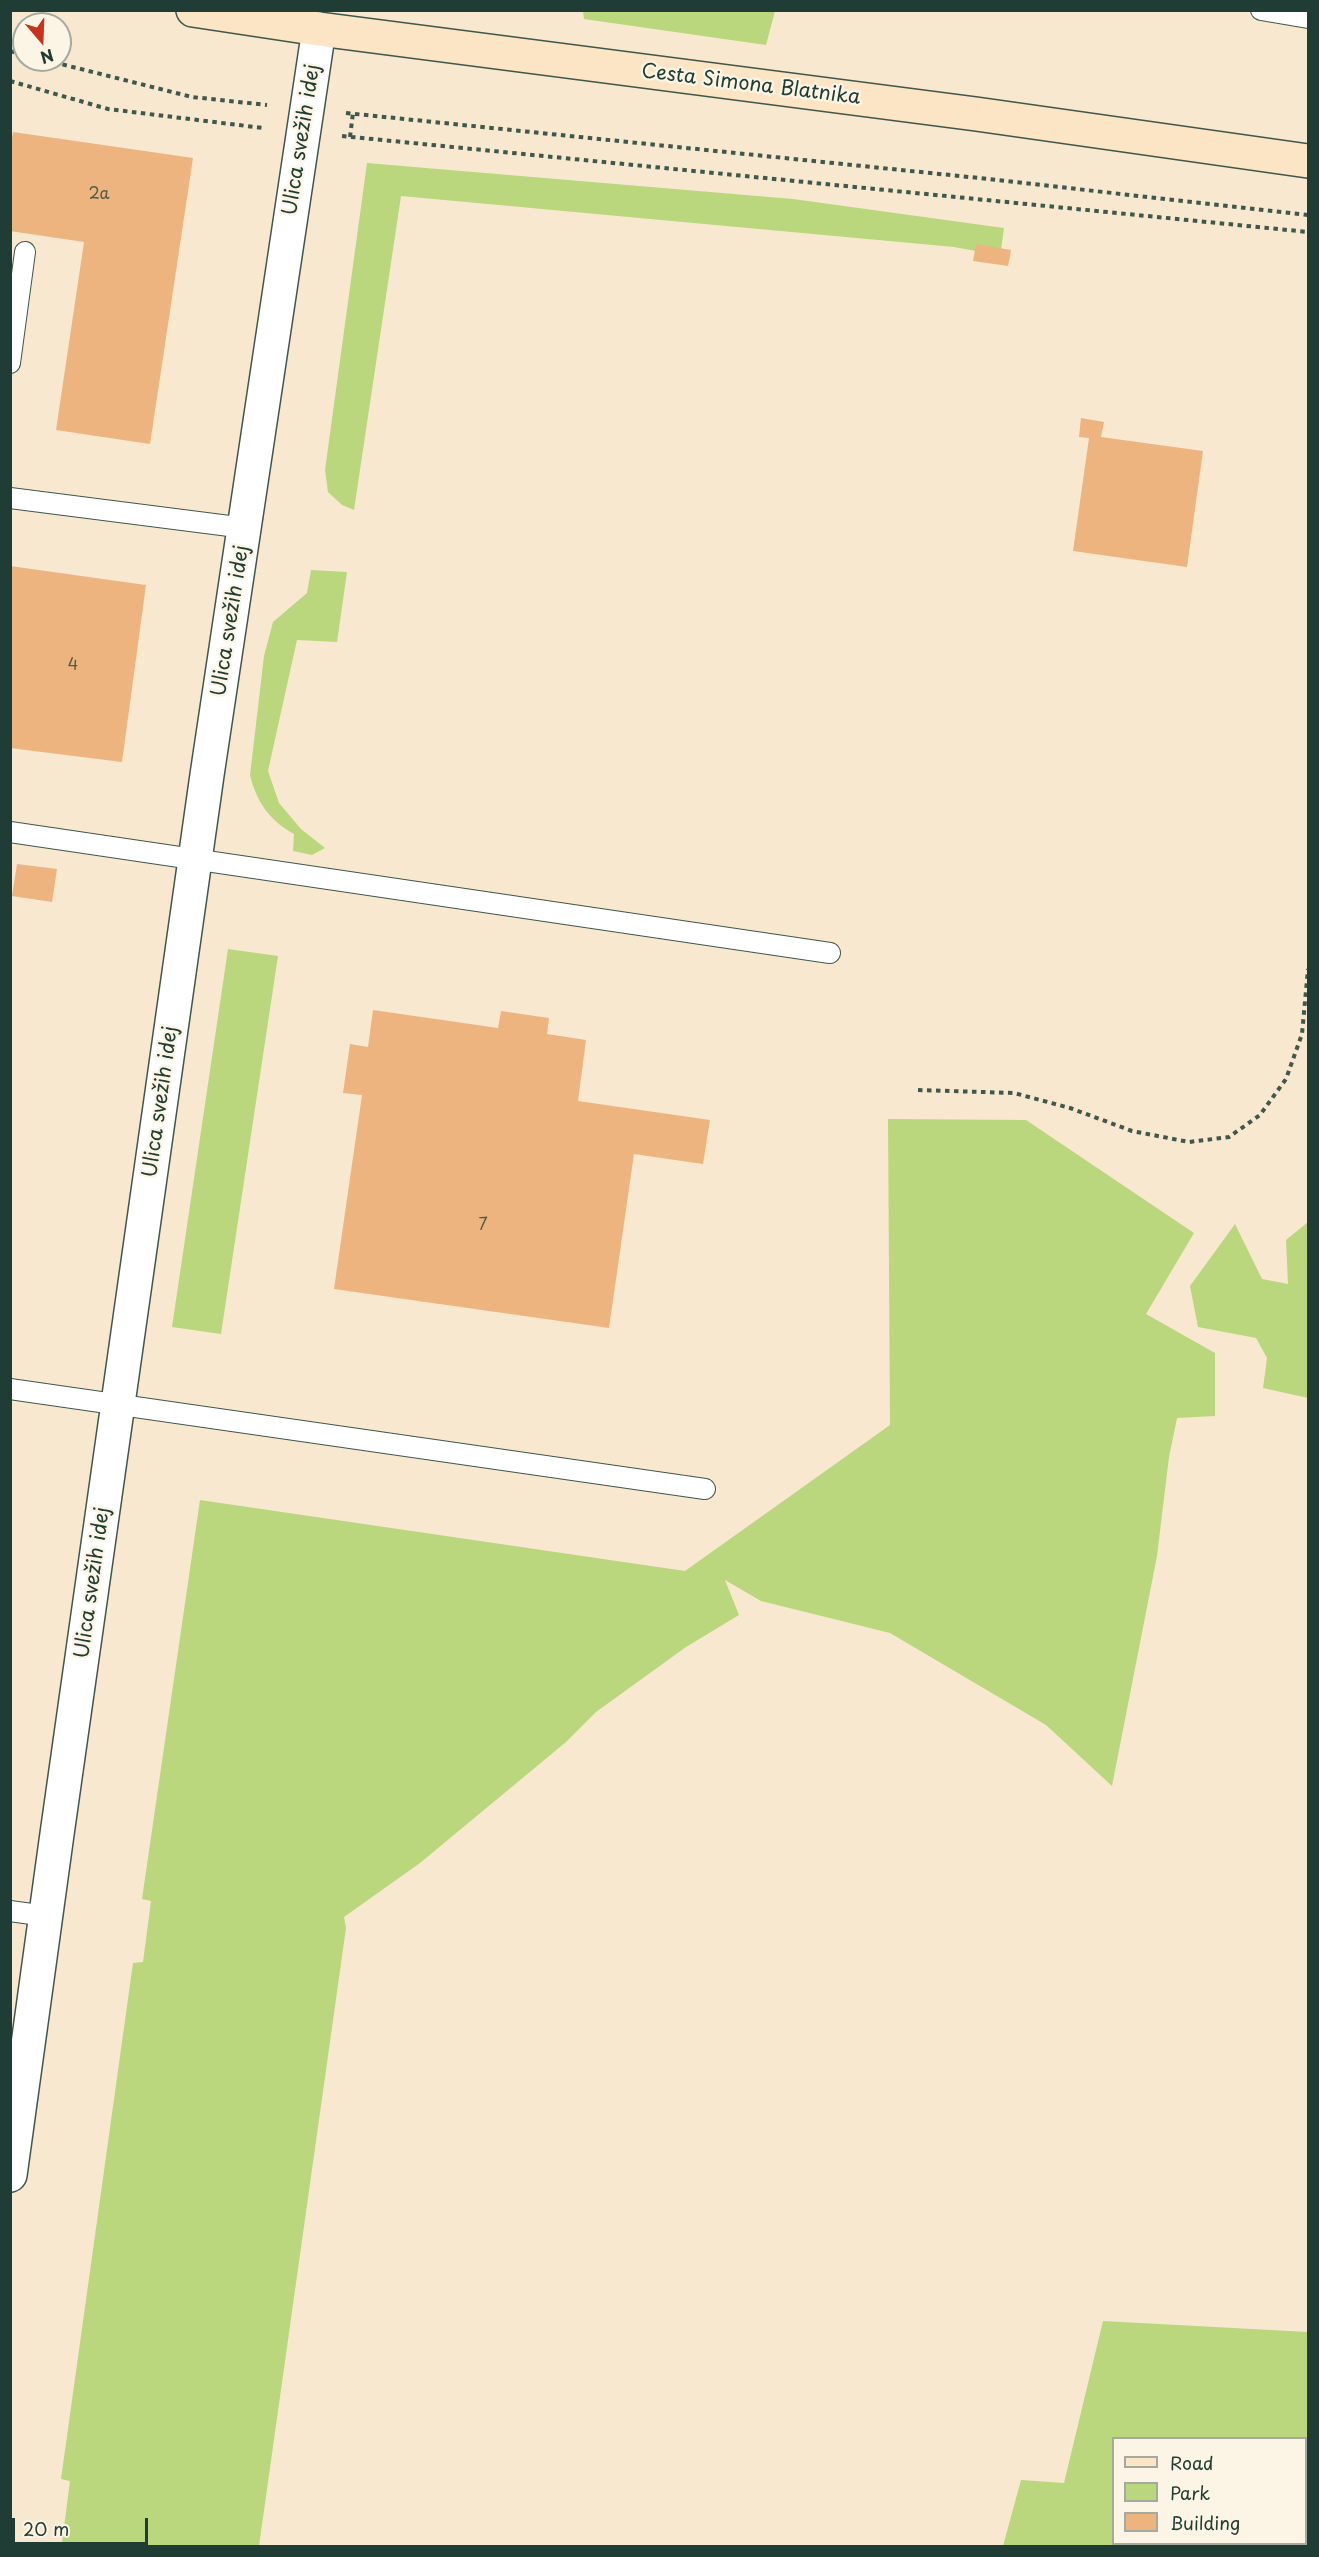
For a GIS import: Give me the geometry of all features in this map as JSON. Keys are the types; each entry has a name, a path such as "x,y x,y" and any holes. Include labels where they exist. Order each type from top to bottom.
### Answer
{"street":[{"name":"Cesta Simona Blatnika","path":"193,10 231,13 319,29 976,114 1308,161"},
{"name":"Ulica svežih idej","path":"10,2175 195,858 319,29"}],"lane":[{"path":"1261,10 1308,18"},
{"path":"10,363 25,252"},
{"path":"10,498 245,528"},
{"path":"10,832 830,953"},
{"path":"10,1389 705,1489"},
{"path":"10,1911 46,1916"}],"path":[{"path":"72,67 192,97 305,120 350,137 1308,232"},
{"path":"10,81 108,109 305,120 353,114 991,179 1308,215"},
{"path":"350,137 353,114"},
{"path":"918,1090 1014,1094 1070,1108 1132,1131 1189,1142 1229,1137 1260,1115 1286,1079 1302,1034 1308,969"}],"green space":[{"path":"583,10 775,11 766,45 584,19"},
{"path":"367,163 793,199 1004,228 1001,250 976,251 954,247 401,196 354,510 342,505 328,492 325,470"},
{"path":"311,570 347,572 337,642 297,640 268,771 279,803 301,829 325,848 312,855 293,851 294,834 278,823 265,809 250,775 264,656 273,622 307,593"},
{"path":"228,949 278,956 221,1334 172,1327"},
{"path":"888,1119 1026,1120 1194,1233 1146,1314 1215,1353 1215,1416 1177,1418 1169,1457 1157,1556 1112,1786 1046,1725 890,1633 761,1601 725,1580 739,1615 686,1647 596,1712 566,1742 420,1863 344,1917 346,1928 259,2546 52,2546 52,2543 62,2543 70,2481 61,2479 133,1963 143,1962 151,1901 142,1899 200,1500 685,1571 890,1425"},
{"path":"1308,1222 1308,1398 1263,1388 1267,1358 1256,1338 1198,1327 1190,1286 1235,1224 1262,1279 1288,1284 1286,1240"},
{"path":"1103,2321 1308,2332 1308,2546 1003,2546 1021,2480 1064,2483"}],"building":[{"path":"13,132 193,158 150,444 56,430 84,242 10,231 10,150"},
{"path":"976,244 1011,250 1008,266 973,261"},
{"path":"1081,418 1104,422 1101,437 1203,451 1187,567 1073,551 1089,438 1079,437"},
{"path":"10,566 146,585 122,762 10,748"},
{"path":"17,864 57,869 52,902 12,896"},
{"path":"373,1010 498,1028 501,1011 549,1018 547,1034 586,1040 578,1101 710,1120 703,1164 634,1154 609,1328 334,1289 362,1095 343,1093 350,1044 368,1047"}]}
